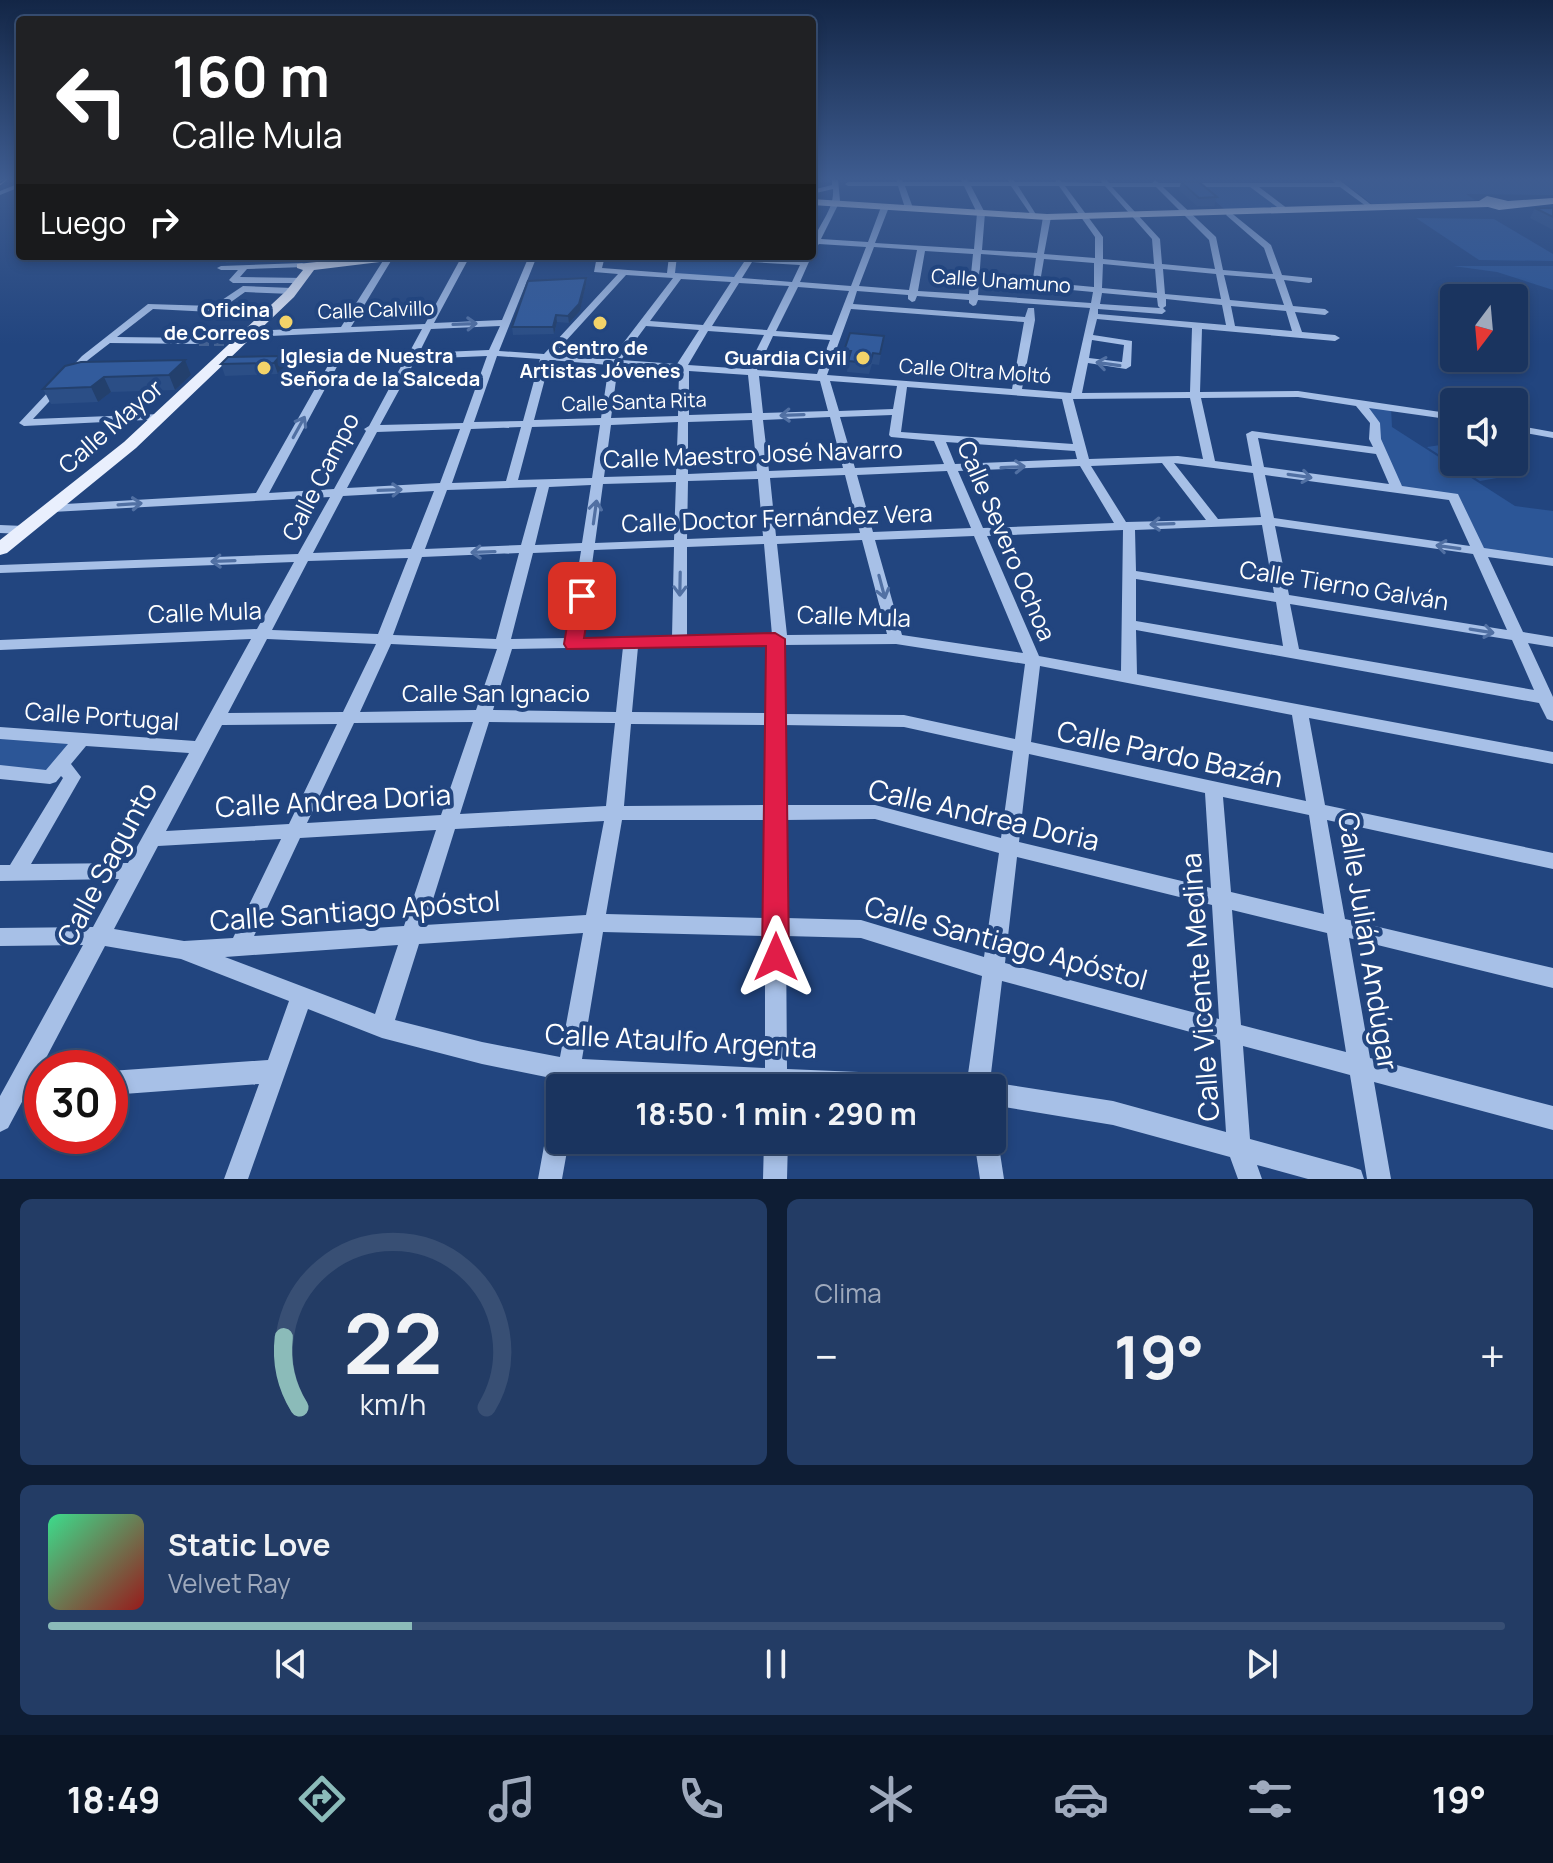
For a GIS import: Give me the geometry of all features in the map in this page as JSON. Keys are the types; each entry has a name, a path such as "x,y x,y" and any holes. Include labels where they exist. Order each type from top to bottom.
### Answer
{"main road":[{"path":"314,263 347,260"},
{"name":"Calle Mayor","path":"0,549 161,417 292,291 314,263"}],"street":[{"path":"875,234 822,377 835,413 896,639"},
{"path":"971,316 979,234"},
{"path":"1016,393 1044,234"},
{"path":"1097,234 1098,290 1084,360 1072,396 1078,448 1084,464 1125,525 1129,574 1129,679"},
{"path":"1151,234 1156,239 1163,317"},
{"path":"1208,234 1213,239 1231,329"},
{"path":"1253,234 1268,247 1298,334"},
{"path":"816,244 922,247 1309,280"},
{"path":"909,311 922,247"},
{"path":"345,329 389,260"},
{"name":"Calle Campo","path":"263,634 340,492 370,429 464,260"},
{"path":"239,947 386,637 415,554 531,260"},
{"name":"Calle Unamuno","path":"600,260 597,270 1032,301 1094,311 1163,317 1197,326 1335,338"},
{"path":"574,644 614,362 675,276 673,260"},
{"path":"679,641 684,419 682,366 750,260"},
{"path":"776,1074 775,719 778,639 772,542 752,371 806,260"},
{"path":"221,268 314,263"},
{"path":"245,267 233,280 302,280"},
{"path":"511,485 546,357 624,272"},
{"path":"1035,284 1325,312"},
{"path":"215,309 243,289 292,291"},
{"path":"161,417 24,423 85,358 151,306 271,312"},
{"path":"847,306 1030,320"},
{"name":"Calle Calvillo","path":"248,334 506,323"},
{"path":"643,323 835,338"},
{"path":"1197,326 1195,395 1210,463"},
{"path":"1084,360 1126,366 1129,343 1089,337"},
{"path":"107,340 199,341"},
{"name":"Calle Oltra Moltó","path":"218,363 493,353 1072,396 1298,394 1440,415"},
{"path":"261,496 337,358"},
{"path":"902,384 895,435 1078,448"},
{"path":"1359,402 1375,423 1373,432 1397,488"},
{"name":"Calle Santa Rita","path":"370,429 898,412"},
{"path":"1528,431 1553,435"},
{"path":"1292,652 1252,434 1380,451"},
{"name":"Calle Severo Ochoa","path":"939,439 1033,660"},
{"path":"1166,460 1214,522"},
{"name":"Calle Maestro José Navarro","path":"52,508 444,487 1166,460 1210,463 1454,497 1478,551"},
{"path":"382,1027 504,644 544,484"},
{"name":"Calle Doctor Fernández Vera","path":"0,569 869,539 1125,525 1269,521 1553,562"},
{"path":"0,529 24,530"},
{"path":"1478,551 1553,715"},
{"name":"Calle Tierno Galván","path":"1129,574 1553,642"},
{"path":"1129,624 1545,698"},
{"name":"Calle Mula","path":"0,645 263,634 504,644 896,639 1033,660 1553,758"},
{"name":"Calle Sagunto","path":"0,1120 263,634"},
{"path":"569,1074 614,813 631,643"},
{"path":"980,1074 1033,660"},
{"name":"Calle Julián Andúgar","path":"1300,711 1379,1179"},
{"name":"Calle San Ignacio","path":"217,719 482,716 775,719"},
{"name":"Calle Pardo Bazán","path":"775,719 904,721 1553,861"},
{"name":"Calle Portugal","path":"0,733 201,748"},
{"path":"0,772 50,777 81,740"},
{"path":"8,874 72,777 61,764"},
{"name":"Calle Vicente Medina","path":"1214,789 1239,1148 1250,1179"},
{"name":"Calle Andrea Doria","path":"151,839 614,813 875,812 1010,848 1553,978"},
{"path":"8,874 134,871"},
{"name":"Calle Santiago Apóstol","path":"0,937 100,936 184,950 596,923 861,929 992,969 1553,1118"},
{"name":"Calle Ataulfo Argenta","path":"184,950 301,999 382,1027 551,1074"},
{"path":"236,1179 301,999"},
{"path":"128,1082 275,1071"},
{"path":"16,1089 24,1089"},
{"path":"1006,1095 1113,1113 1352,1179"},
{"path":"550,1179 555,1154"},
{"path":"775,1179 776,1154"},
{"path":"988,1154 992,1179"}],"shaded area":[{"path":"1440,234 1519,234 1553,254 1553,261 1479,260"},
{"path":"673,260 749,260 736,280 671,275"},
{"path":"1453,266 1553,266 1553,290 1497,272"},
{"path":"1359,402 1391,407 1392,427 1440,458 1440,476 1468,476 1515,506 1553,511 1553,562 1478,551 1454,497 1397,488 1376,426"},
{"path":"1440,445 1440,455 1427,447"},
{"path":"1472,476 1508,476 1480,481"},
{"path":"0,733 81,740 50,777 0,772"}],"building":[{"path":"586,278 579,304 568,316 556,315 553,327 512,327 528,281"},
{"path":"850,333 884,336 880,354 873,353 870,363 848,361 851,351 844,351"},
{"path":"280,356 274,363 221,364 228,357"},
{"path":"185,360 169,375 104,377 91,387 43,389 65,366 81,362"}],"tunnel":[{"path":"199,341 241,341"}],"place":[{"name":"Oficina de Correos","path":"286,322"},
{"name":"Centro de Artistas Jóvenes","path":"600,323"},
{"name":"Guardia Civil","path":"863,358"},
{"name":"Iglesia de Nuestra Señora de la Salceda","path":"264,368"}],"route":[{"path":"582,596 574,644 775,639 776,957"}]}
